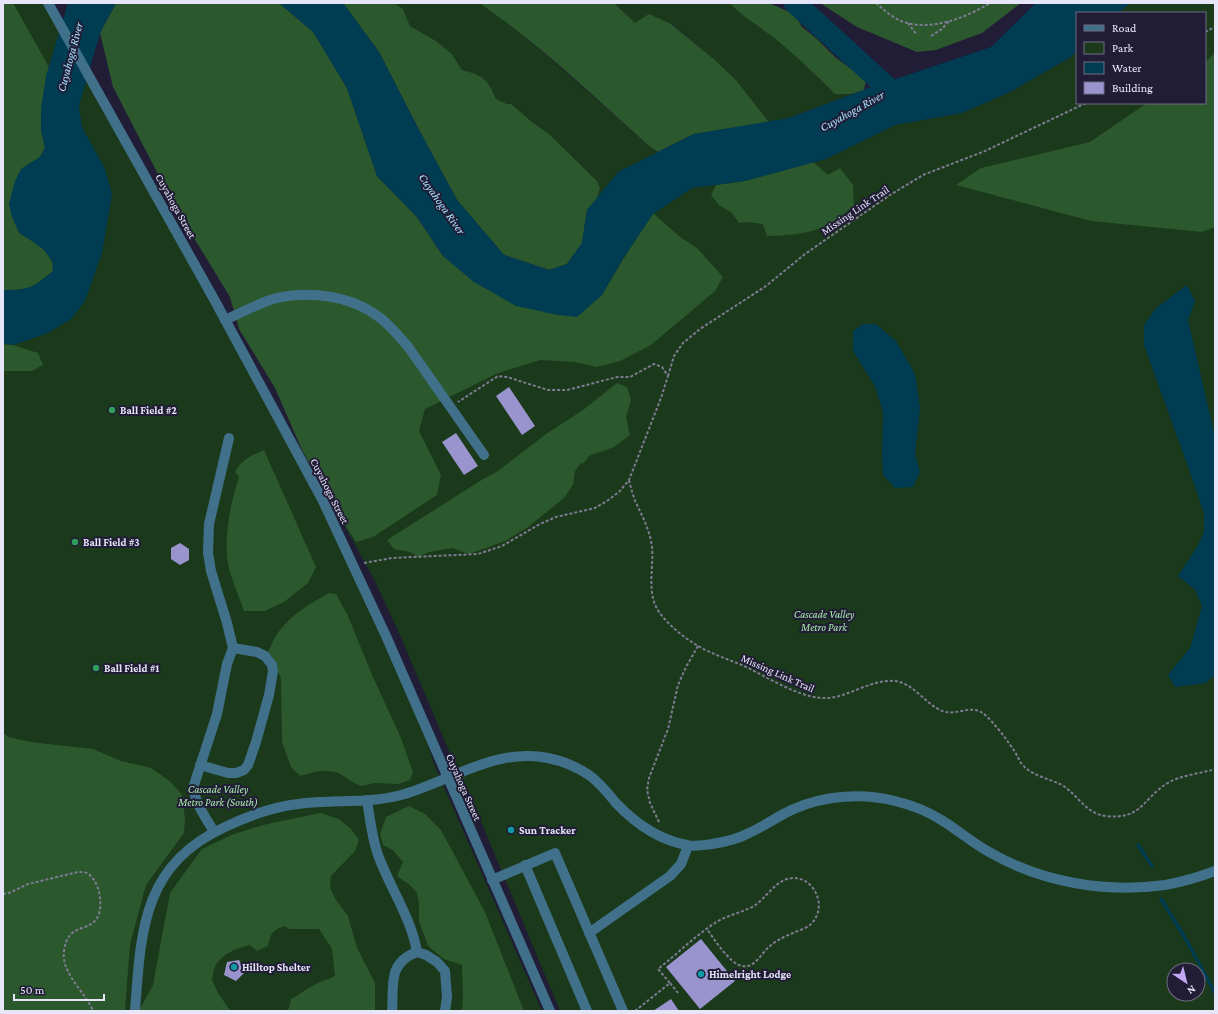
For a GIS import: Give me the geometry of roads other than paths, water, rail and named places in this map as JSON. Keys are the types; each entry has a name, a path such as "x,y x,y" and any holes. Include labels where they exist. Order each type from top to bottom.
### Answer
{"street":[{"name":"Cuyahoga Street","path":"50,7 225,320 322,499 386,636 550,1011"},
{"path":"225,320 262,303 293,295 304,294 325,296 366,308 379,317 396,333 451,407 484,455"},
{"path":"214,832 193,793 200,765 217,714 227,664 233,648 211,571 208,553 209,524 229,438"},
{"path":"200,765 228,773 244,770 248,765 256,742 269,695 273,671 272,665 265,656 257,652 233,648"},
{"path":"135,1011 142,938 151,903 163,876 183,853 214,832 248,816 271,809 296,804 367,800 401,795 486,762 510,756 533,755 551,758 571,764 590,776 634,820 646,829 664,838 688,846 727,841 747,834 794,808 846,797 866,796 894,801 920,810 942,821 972,842 1005,861 1026,870 1066,882 1104,887 1139,888 1168,885 1194,879 1215,871"},
{"path":"367,800 378,855 408,920 416,942 417,952"},
{"path":"589,933 670,876 681,864 688,846"},
{"path":"492,880 555,853 622,1011"},
{"path":"525,865 587,1011"},
{"path":"392,1011 393,980 395,973 405,959 417,952 426,955 437,962 445,971 445,1011"}],"water":[{"name":"Cuyahoga River","path":"68,3 116,3 100,33 79,106 82,127 105,169 112,194 102,253 85,301 71,319 48,333 13,345 3,344 3,290 30,287 53,271 52,261 44,250 19,233 12,217 9,204 15,181 21,169 40,157 45,147 41,131 41,109 46,76"},
{"name":"Cuyahoga River","path":"279,3 343,3 379,52 457,200 504,255 549,270 567,264 582,243 587,210 618,172 694,134 789,118 866,89 991,47 1036,3 1130,3 1120,12 1076,12 1076,52 1071,57 1010,92 962,113 895,125 826,159 745,181 692,188 653,214 624,257 602,295 577,317 558,315 516,306 474,282 443,256 417,217 377,176 347,88 313,32"},
{"path":"1187,285 1195,301 1188,320 1215,437 1215,675 1206,683 1175,687 1168,675 1190,648 1202,606 1195,590 1178,576 1197,547 1204,532 1204,513 1144,345 1144,325 1156,308"},
{"path":"863,324 876,324 896,341 915,374 920,408 915,454 920,472 913,487 895,488 883,475 883,412 875,386 853,351 853,331"}],"waterway":[{"name":"Cuyahoga River","path":"795,3 890,90"},
{"path":"1138,845 1152,866"},
{"path":"1161,899 1187,941 1215,993"}],"place":[{"name":"Ball Field #2","path":"112,410"},
{"name":"Ball Field #3","path":"75,542"},
{"name":"Ball Field #1","path":"96,668"},
{"name":"Sun Tracker","path":"511,830"},
{"name":"Hilltop Shelter","path":"234,967"},
{"name":"Himelright Lodge","path":"701,974"}],"park label":[{"name":"Cascade Valley Metro Park","path":"824,620"},
{"name":"Cascade Valley Metro Park (South)","path":"218,795"}]}
